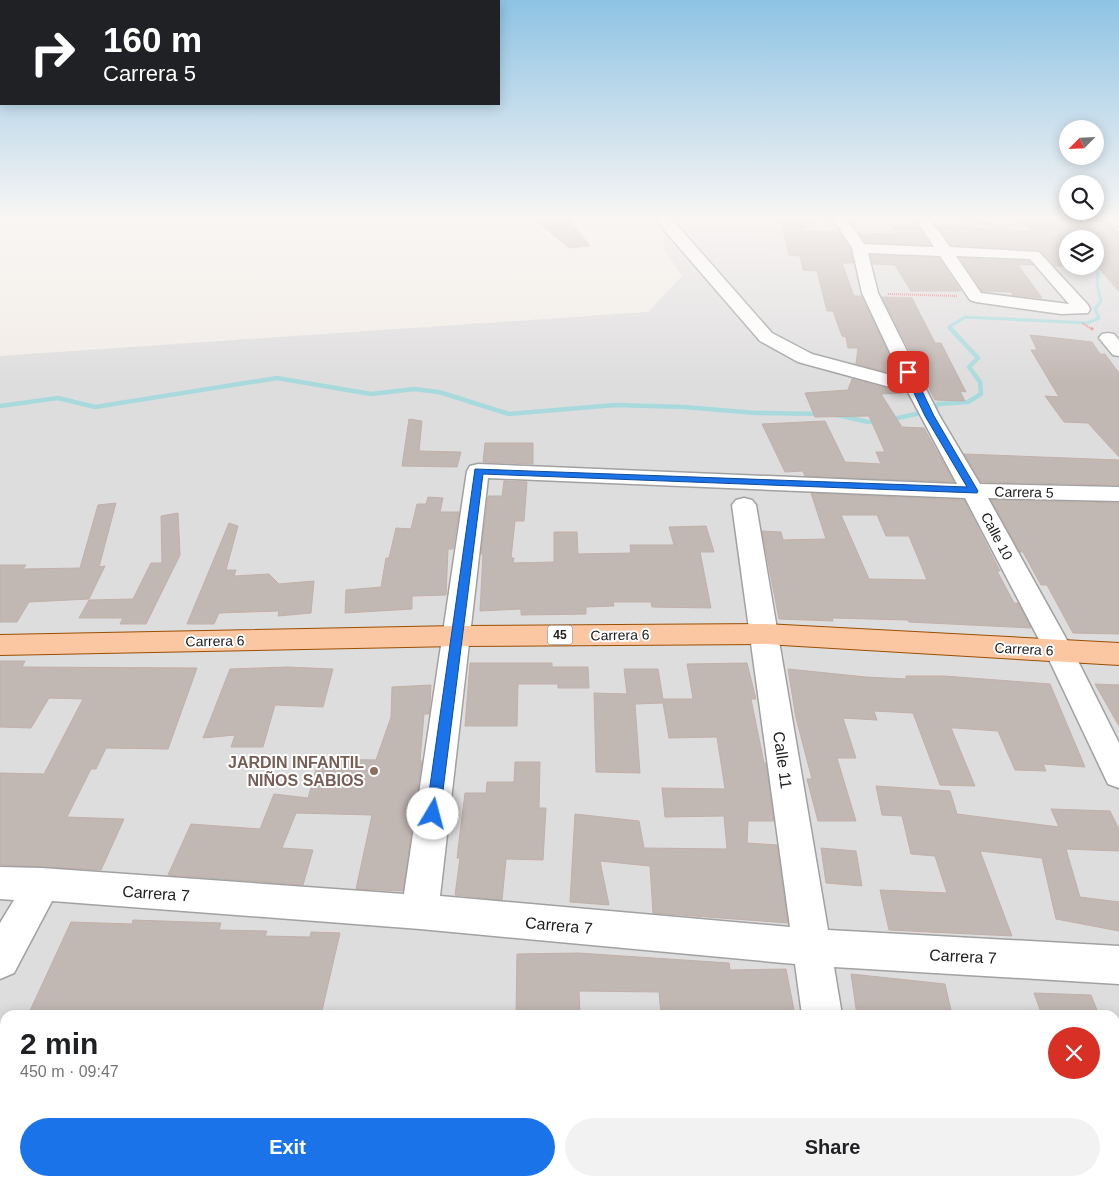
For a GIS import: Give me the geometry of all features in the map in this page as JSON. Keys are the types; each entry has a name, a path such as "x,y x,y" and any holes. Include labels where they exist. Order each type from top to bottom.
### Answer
{"main road":[{"name":"Carrera 6","path":"0,645 456,636 765,634 1119,654"}],"street":[{"path":"708,271 766,337 805,358 923,402"},
{"name":"Calle 10","path":"865,271 870,293 923,402 1059,651 1119,775"},
{"path":"959,271 976,296 1061,309 1082,309 1049,271"},
{"name":"Carrera 5","path":"456,636 478,471 973,491 1119,494"},
{"name":"Calle 11","path":"744,505 821,1010"},
{"path":"420,912 456,636"},
{"name":"Carrera 7","path":"0,883 42,884 420,912 810,947 1119,964"},
{"path":"0,960 42,884"}],"path":[{"path":"870,293 976,296"}],"shaded area":[{"path":"679,271 1059,271 1059,275 1104,275 1104,271 1119,271 1119,1010 0,1010 0,356 648,312 682,276"}],"building":[{"path":"817,271 845,271 854,296 861,296 899,375 856,364 858,348 848,348 846,337 842,336 833,311 827,311"},
{"path":"899,271 948,271 961,291 911,291"},
{"path":"969,271 1023,271 1042,298 1013,295 1011,292 982,291"},
{"path":"1104,271 1119,271 1119,291 1104,274"},
{"path":"882,297 912,298 935,343 941,343 966,392 960,391 965,401 935,400"},
{"path":"1030,335 1092,342 1100,354 1105,354 1119,373 1119,457 1088,423 1064,422 1045,396 1059,397 1031,350 1037,350"},
{"path":"852,379 903,393 881,394 902,427 924,428 954,482 805,476 803,471 785,472 762,424 825,421 845,462 881,464 876,452 885,452 869,416 815,417 805,393 848,390"},
{"path":"409,419 422,421 419,451 461,452 457,467 402,466"},
{"path":"485,443 533,443 533,464 483,462"},
{"path":"964,454 1119,460 1119,485 981,482"},
{"path":"504,481 527,482 524,521 515,521 511,558 514,558 513,563 554,562 554,532 577,532 578,554 631,553 630,545 674,545 669,527 706,526 714,552 700,552 711,608 652,607 651,602 613,602 614,606 586,607 586,614 521,615 521,609 480,611 483,554 481,554 488,496 502,496"},
{"path":"811,493 964,500 1000,571 997,571 1014,603 1018,603 1031,628 909,622 908,620 832,618 833,621 779,619 762,531 781,532 783,540 826,539","holes":["841,515 877,515 886,536 909,536 927,580 869,579"]},
{"path":"428,497 443,498 440,512 459,512 453,549 448,549 446,595 412,596 412,609 345,613 346,590 381,587 386,558 389,558 396,528 411,529 417,504 426,504"},
{"path":"991,500 1119,503 1119,634 1073,633 1047,585 1041,585"},
{"path":"116,503 99,567 105,566 89,599 29,602 17,622 0,622 0,565 26,565 23,569 80,568 98,505"},
{"path":"178,513 180,555 146,624 120,624 123,618 79,618 89,600 133,599 151,563 162,563 161,516"},
{"path":"229,523 238,526 226,570 236,570 234,576 269,574 279,584 314,581 311,613 278,616 279,611 219,613 214,624 187,624"},
{"path":"0,661 25,661 22,667 197,668 168,749 106,748 96,769 91,769 67,817 124,819 101,870 0,865 0,773 44,774 83,699 49,698 31,728 0,727"},
{"path":"470,663 552,663 552,667 588,667 589,688 558,688 558,684 518,684 517,726 465,726"},
{"path":"747,663 756,699 751,699 764,763 766,763 774,821 748,821 747,843 777,845 788,923 653,913 650,866 600,861 609,905 570,902 575,814 639,821 644,848 727,849 724,816 665,817 662,788 725,789 717,737 669,738 663,703 635,704 640,773 596,772 594,693 627,694 624,669 658,669 663,699 693,699 687,664"},
{"path":"287,667 333,669 323,707 275,705 263,747 231,747 235,735 203,738 230,669"},
{"path":"788,669 866,677 906,679 906,676 944,676 1050,684 1085,767 1043,764 1046,771 1015,770 998,731 951,728 975,786 940,785 913,713 874,711 877,720 843,718 856,758 837,758 856,821 818,821 807,779 812,779 796,718"},
{"path":"1095,684 1119,685 1119,726"},
{"path":"431,685 429,714 424,714 420,761 422,761 403,891 356,889 372,815 296,813 282,848 313,850 303,885 168,875 191,824 260,829 274,794 308,798 319,759 376,760 391,717 392,687"},
{"path":"515,762 540,762 539,808 546,808 543,860 506,859 502,900 455,895 460,858 457,858 465,793 486,793 487,782 514,782"},
{"path":"876,786 950,791 957,814 1059,827 1051,809 1110,811 1119,829 1119,851 1066,849 1080,897 1119,902 1119,931 1056,919 1042,858 980,851 1012,936 889,930 880,890 947,893 935,856 911,854 902,816 882,815"},
{"path":"821,848 856,851 862,886 826,883"},
{"path":"133,920 221,923 219,930 267,931 265,936 310,937 311,932 340,933 322,1010 30,1010 71,922 132,924"},
{"path":"578,953 729,963 730,970 786,969 794,1010 661,1010 659,992 579,991 580,1010 516,1010 517,954"},
{"path":"851,974 945,984 951,1010 856,1010"},
{"path":"1034,993 1091,995 1097,1010 1040,1010"}],"waterway":[{"path":"950,328 965,317 1087,323 1099,318 1095,309 1101,301 1097,284 1098,275"},
{"path":"889,420 934,410 938,404 968,402 981,394 980,382 969,367 978,358 950,328"},
{"path":"0,406 58,398 95,407 277,378 371,394 414,389 439,392 509,414 615,405 684,407 756,413 821,414"},
{"path":"837,415 868,422 877,421"}],"place":[{"name":"JARDIN INFANTIL NIÑOS SABIOS","path":"374,771"}],"route":[{"path":"433,814 478,471 973,491 929,416 908,372"}]}
